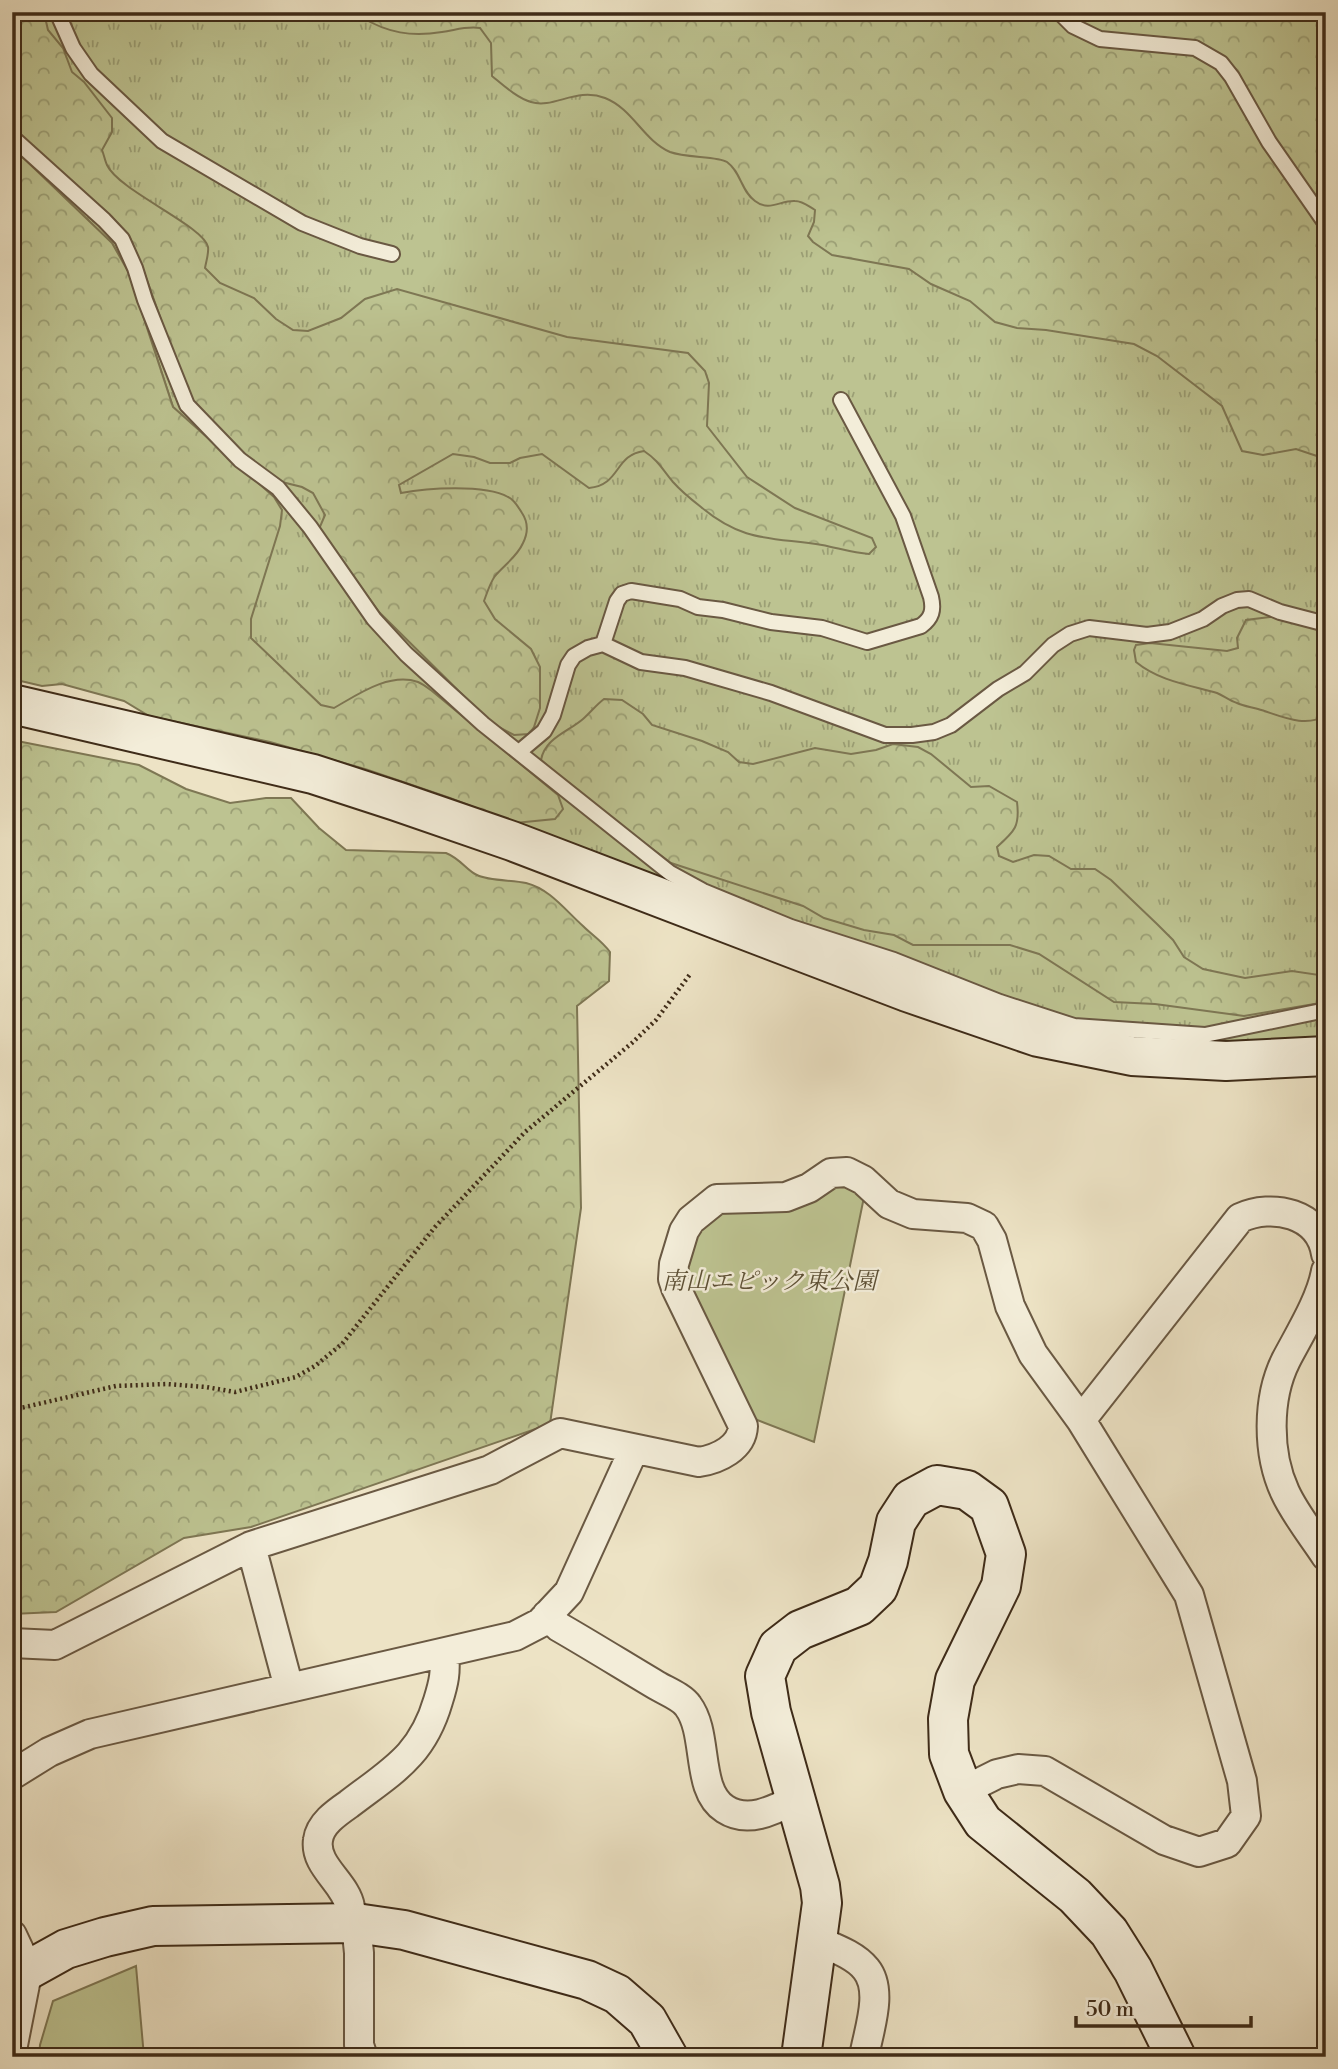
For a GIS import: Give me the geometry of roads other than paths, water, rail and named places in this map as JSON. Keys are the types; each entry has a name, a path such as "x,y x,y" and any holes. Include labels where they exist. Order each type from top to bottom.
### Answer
{"street":[{"path":"12,704 313,774 397,801 512,841 907,992 1038,1037 1132,1056 1226,1061 1326,1056"},
{"path":"12,1643 55,1645 251,1546 490,1470 560,1433 699,1462 711,1460 733,1447 743,1433 743,1426 673,1279 677,1250 691,1220 717,1199 786,1197 809,1188 831,1173 848,1172 863,1180 889,1204 913,1214 967,1218 984,1226 992,1240 1010,1306 1033,1354 1081,1420 1189,1595 1242,1781 1246,1816 1227,1843 1199,1852 1164,1840 1045,1771 1018,1769 997,1774 963,1791"},
{"path":"1081,1420 1240,1218 1255,1212 1272,1210 1289,1213 1317,1233 1326,1254"},
{"path":"1326,1271 1319,1292 1278,1378 1273,1416 1274,1452 1285,1492 1326,1556"},
{"path":"12,1775 49,1752 90,1734 515,1636 540,1623 569,1592 634,1449"},
{"path":"801,2057 822,1903 820,1886 771,1712 765,1676 778,1647 800,1630 859,1606 878,1588 888,1561 896,1522 911,1499 937,1485 967,1490 989,1506 1006,1554 1001,1586 955,1680 948,1719 949,1754 963,1791 983,1822 1075,1896 1109,1932 1133,1970 1177,2057"},
{"path":"251,1546 289,1688"},
{"path":"547,1615 559,1627 687,1703 699,1732 709,1789 717,1804 732,1814 748,1817 772,1811 796,1799"},
{"path":"363,2057 359,2045 359,1953 350,1908 346,1896 320,1854 317,1842 322,1828 334,1815 396,1767 422,1740 432,1724 446,1674 444,1653"},
{"path":"12,2050 17,1961 153,1926 352,1923 404,1930 587,1980 617,1994 647,2020 668,2057"},
{"path":"818,1941 851,1956 867,1970 875,1994 864,2057"}],"lane":[{"path":"57,12 80,60 91,74 162,141 302,223 360,246 392,254"},
{"path":"1059,12 1073,26 1100,39 1188,46 1208,53 1221,63 1269,142 1326,223"},
{"path":"12,137 122,239 187,405 240,460 278,488 310,527 374,619 406,654 483,724 670,873 703,891 791,927 894,960 1000,1002 1074,1026 1205,1035 1326,1010"},
{"path":"603,645 617,601 622,594 631,591 680,599 698,607 771,622 822,628 867,642 921,626 928,621 933,608 931,597 903,516 841,400"},
{"path":"519,752 544,731 568,665 574,656 588,648 603,645 641,662 685,668 771,693 885,735 912,735 934,732 951,725 998,689 1025,673 1053,645 1070,634 1089,628 1147,635 1170,632 1203,619 1222,606 1249,599 1280,612 1326,624"}],"park label":[{"name":"南山エピック東公園","path":"769,1281"}]}
